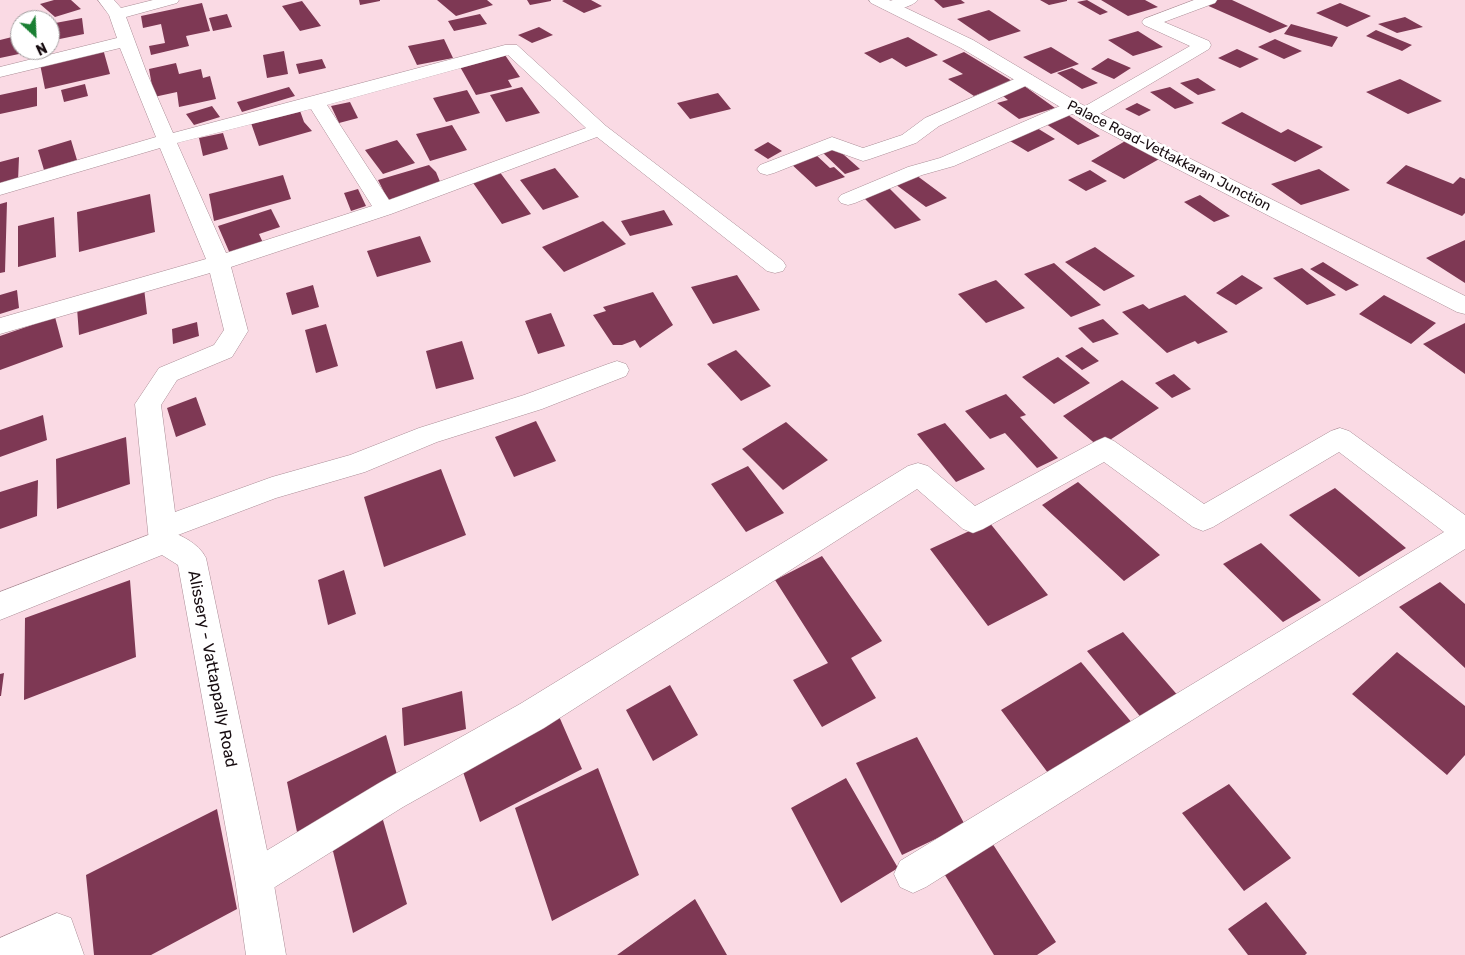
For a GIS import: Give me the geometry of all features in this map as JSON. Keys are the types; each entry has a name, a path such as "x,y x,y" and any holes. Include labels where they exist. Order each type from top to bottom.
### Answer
{"street":[{"path":"163,534 148,404 168,374 222,351 236,331 219,263 137,71 127,41 112,7 171,0"},
{"path":"883,3 910,0"},
{"path":"848,199 915,171 947,162 1080,110 1203,45 1150,22 1209,0"},
{"name":"Palace Road-Vettakkaran Junction","path":"883,3 967,44 1080,110 1465,306"},
{"path":"0,72 127,41"},
{"path":"0,188 166,140 316,102 511,49 599,130 775,266"},
{"path":"768,169 832,143 863,155 909,139 927,125 1026,79"},
{"path":"316,102 384,209"},
{"path":"927,125 968,153"},
{"path":"0,326 219,263 384,209 599,130"},
{"path":"0,606 272,488 355,464 428,435 533,402 617,370"},
{"path":"254,879 391,795 532,716 918,474 973,521 1105,448 1203,519 1340,438 1465,532 913,874"},
{"name":"Alissery - Vattappally Road","path":"163,534 191,558 254,879 262,953"},
{"path":"7,955 57,932 64,955"}],"building":[{"path":"54,0 71,0 81,9 60,15 60,10 47,10 40,4"},
{"path":"359,0 380,0 380,1 360,5"},
{"path":"437,0 487,0 493,5 456,16"},
{"path":"527,0 551,0 551,1 530,5"},
{"path":"591,0 602,6 584,13 562,1"},
{"path":"934,0 961,0 965,3 943,8"},
{"path":"1040,0 1067,0 1067,1 1049,5"},
{"path":"1087,0 1108,12 1100,15 1077,2"},
{"path":"1101,0 1145,0 1158,7 1128,16"},
{"path":"1215,0 1232,0 1288,26 1270,33 1204,4"},
{"path":"302,1 321,26 300,31 282,6"},
{"path":"202,3 210,31 186,36 189,46 151,55 149,46 165,43 161,24 143,28 141,16"},
{"path":"1340,3 1371,16 1347,27 1316,13"},
{"path":"989,10 1021,31 989,41 957,19"},
{"path":"227,14 232,27 213,31 209,18"},
{"path":"480,14 487,24 454,31 448,21"},
{"path":"1405,17 1423,27 1397,33 1378,24"},
{"path":"82,18 84,34 60,39 60,22"},
{"path":"1291,24 1338,37 1332,47 1284,34"},
{"path":"539,27 553,35 532,43 518,35"},
{"path":"1376,30 1412,45 1402,51 1366,36"},
{"path":"1138,31 1163,47 1133,56 1108,40"},
{"path":"908,37 938,55 906,67 892,58 880,63 864,53"},
{"path":"10,38 10,56 0,58 0,40"},
{"path":"444,39 453,58 417,65 408,46"},
{"path":"1275,39 1302,51 1284,59 1258,47"},
{"path":"1051,47 1079,64 1051,74 1023,57"},
{"path":"103,49 110,74 45,89 40,64"},
{"path":"1237,49 1259,59 1240,68 1218,58"},
{"path":"284,51 288,74 267,78 263,55"},
{"path":"964,52 1012,81 974,96 948,79 963,74 942,61"},
{"path":"505,55 520,77 508,80 512,87 476,95 459,65"},
{"path":"1108,58 1131,68 1114,79 1091,69"},
{"path":"322,59 326,68 299,74 296,64"},
{"path":"176,63 179,74 201,69 203,78 210,76 216,99 179,107 177,92 154,97 149,69"},
{"path":"1072,68 1098,83 1082,89 1057,73"},
{"path":"1198,78 1216,90 1198,95 1180,83"},
{"path":"1400,79 1442,101 1408,114 1366,92"},
{"path":"85,84 88,96 64,102 61,90"},
{"path":"1023,85 1055,108 1019,119 997,103 1008,100 998,92"},
{"path":"37,87 37,106 0,114 0,95"},
{"path":"289,87 295,96 242,112 237,102"},
{"path":"522,87 540,113 506,122 490,95"},
{"path":"1170,87 1194,103 1175,109 1150,92"},
{"path":"467,90 480,113 446,122 433,98"},
{"path":"718,93 731,109 690,119 677,103"},
{"path":"350,102 358,118 339,123 331,106"},
{"path":"1137,103 1151,110 1139,116 1125,109"},
{"path":"212,106 220,117 194,125 186,114"},
{"path":"299,108 304,122 312,131 259,146 251,123"},
{"path":"1242,112 1281,133 1288,129 1323,147 1295,162 1221,123"},
{"path":"1068,115 1100,136 1078,145 1046,124"},
{"path":"452,125 467,150 430,161 416,134"},
{"path":"1037,128 1055,139 1028,152 1010,141"},
{"path":"223,133 228,149 203,156 199,138"},
{"path":"71,140 77,160 44,170 38,150"},
{"path":"397,140 415,163 383,174 365,150"},
{"path":"1127,140 1161,158 1124,179 1091,161"},
{"path":"768,142 782,151 768,159 754,150"},
{"path":"835,147 860,169 845,174 821,151"},
{"path":"814,153 830,168 834,167 845,177 816,187 789,162"},
{"path":"19,157 18,181 0,185 0,162"},
{"path":"429,165 436,172 441,184 388,200 378,180"},
{"path":"1406,165 1453,184 1460,177 1465,179 1465,213 1462,216 1386,183"},
{"path":"555,168 579,197 543,210 520,180"},
{"path":"1319,169 1350,190 1301,205 1271,184"},
{"path":"1090,170 1107,181 1086,191 1068,180"},
{"path":"499,171 531,214 502,224 471,180"},
{"path":"283,175 291,199 214,221 209,194"},
{"path":"916,175 947,198 926,207 895,184"},
{"path":"889,188 921,220 895,229 862,196"},
{"path":"358,189 366,206 351,211 344,193"},
{"path":"150,194 155,232 79,252 77,212"},
{"path":"1200,195 1230,216 1214,222 1184,202"},
{"path":"7,202 5,272 0,273 0,204"},
{"path":"271,209 280,227 259,234 264,245 231,256 218,226"},
{"path":"664,210 673,225 630,236 621,221"},
{"path":"54,217 56,257 18,267 18,226"},
{"path":"603,221 626,244 564,272 542,247"},
{"path":"420,236 431,262 377,277 367,251"},
{"path":"1465,240 1465,283 1426,258"},
{"path":"1095,247 1135,276 1104,291 1065,262"},
{"path":"1323,262 1359,285 1346,291 1310,269"},
{"path":"1054,263 1101,305 1071,317 1024,274"},
{"path":"1302,268 1336,295 1307,305 1273,278"},
{"path":"737,275 760,310 713,324 691,287"},
{"path":"1242,275 1263,288 1236,305 1216,293"},
{"path":"996,280 1025,308 986,323 958,294"},
{"path":"313,285 319,307 292,315 286,293"},
{"path":"144,288 147,314 79,335 77,308"},
{"path":"17,290 19,308 0,314 0,295"},
{"path":"653,292 673,325 640,348 635,340 622,345 613,345 593,315 606,311 603,307"},
{"path":"1185,295 1228,332 1198,344 1195,341 1167,353 1122,312 1143,304 1149,309"},
{"path":"1384,295 1436,323 1411,344 1359,314"},
{"path":"551,313 565,346 538,354 525,321"},
{"path":"55,317 63,347 0,370 0,336"},
{"path":"1103,319 1119,334 1093,343 1078,328"},
{"path":"197,322 199,336 173,344 172,329"},
{"path":"1465,323 1465,374 1423,344"},
{"path":"326,324 338,366 316,373 305,330"},
{"path":"462,341 474,379 436,389 426,351"},
{"path":"1082,347 1099,361 1082,370 1065,356"},
{"path":"736,350 771,386 741,401 707,364"},
{"path":"1058,357 1090,383 1054,404 1022,377"},
{"path":"1174,374 1191,389 1172,398 1155,383"},
{"path":"1122,380 1159,408 1099,447 1063,416"},
{"path":"1006,394 1026,415 1020,417 1058,458 1037,468 1005,433 990,439 965,411"},
{"path":"196,397 206,425 176,437 167,408"},
{"path":"43,415 47,440 0,457 0,430"},
{"path":"536,421 556,461 514,477 495,437"},
{"path":"786,422 828,460 783,490 742,449"},
{"path":"945,423 985,469 956,482 917,434"},
{"path":"126,437 130,484 57,509 56,459"},
{"path":"748,466 784,513 746,532 711,484"},
{"path":"441,469 466,535 384,567 364,497"},
{"path":"38,480 37,516 0,529 0,492"},
{"path":"1078,482 1160,555 1124,581 1042,505"},
{"path":"1335,488 1406,548 1359,577 1289,515"},
{"path":"989,522 1048,595 988,626 930,549"},
{"path":"1261,543 1321,600 1283,622 1223,564"},
{"path":"822,556 882,641 851,658 876,698 822,727 793,680 828,663 775,580"},
{"path":"344,570 356,614 328,625 318,580"},
{"path":"130,580 136,657 24,700 25,618"},
{"path":"1440,582 1465,604 1465,668 1399,607"},
{"path":"1123,632 1180,698 1143,720 1087,651"},
{"path":"1397,652 1465,706 1465,755 1447,775 1352,694"},
{"path":"1081,662 1133,724 1051,777 1001,710"},
{"path":"4,673 1,696 0,696 0,674"},
{"path":"670,685 698,735 653,761 626,710"},
{"path":"462,691 466,729 404,746 402,708"},
{"path":"558,714 582,769 480,822 460,763"},
{"path":"386,735 399,782 297,832 287,782"},
{"path":"917,737 965,825 902,855 856,763"},
{"path":"598,768 639,875 552,921 515,808"},
{"path":"846,778 898,868 841,903 791,808"},
{"path":"1229,784 1291,858 1244,891 1182,813"},
{"path":"217,809 237,909 151,955 94,955 86,875"},
{"path":"381,813 407,904 353,933 330,839"},
{"path":"989,838 1056,942 1037,955 994,955 940,867"},
{"path":"695,899 727,955 617,955"},
{"path":"1266,902 1307,953 1305,955 1248,955 1228,929"}]}
